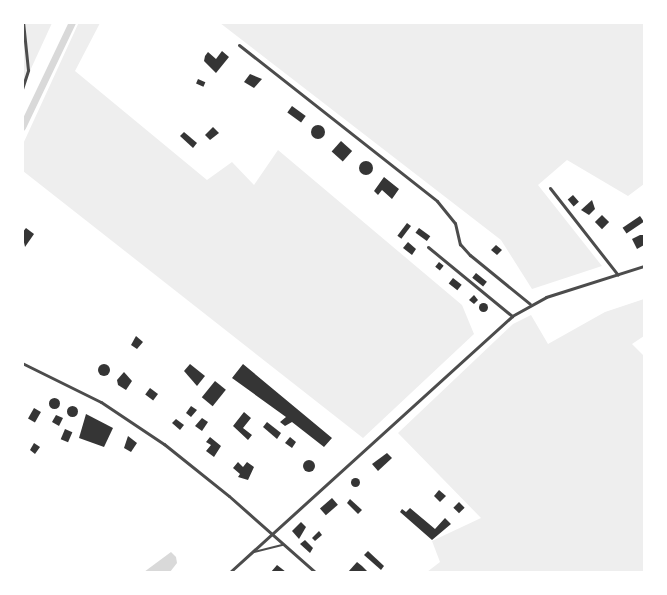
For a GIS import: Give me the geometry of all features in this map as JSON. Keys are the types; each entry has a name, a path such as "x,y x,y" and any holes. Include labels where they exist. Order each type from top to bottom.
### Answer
{"street":[{"path":"22,88 28,70 23,22"},
{"path":"239,45 437,201 455,223 460,244 470,255 530,304"},
{"path":"550,188 618,275"},
{"path":"428,247 512,316"},
{"path":"230,572 512,316 530,304 644,266"},
{"path":"22,363 101,402 164,444 230,496 315,572"}],"lane":[{"path":"254,552 283,544"}],"shaded area":[{"path":"79,22 100,23 75,71 207,180 232,162 254,185 278,150 462,305 474,334 363,438 23,171 23,144"},
{"path":"23,23 52,23 23,86"},
{"path":"220,23 644,23 644,184 628,196 567,160 538,185 602,266 532,289 501,240"},
{"path":"644,299 644,336 632,344 644,356 644,572 427,572 440,562 432,541 481,518 398,433 513,324 531,315 548,344 605,312"},
{"path":"171,552 176,557 177,563 170,572 144,572"}],"building":[{"path":"222,51 229,57 216,73 204,61 205,56 208,52 216,59"},
{"path":"250,74 262,79 254,88 244,82"},
{"path":"198,79 205,82 203,87 196,84"},
{"path":"292,106 306,116 301,122 287,112"},
{"path":"315,125 321,125 325,132 321,139 315,139 311,135 311,129"},
{"path":"213,127 219,133 210,140 205,135"},
{"path":"184,132 197,143 193,148 180,136"},
{"path":"341,141 352,151 343,161 332,151"},
{"path":"366,161 371,163 373,168 371,173 366,175 361,173 359,168 361,163"},
{"path":"384,177 399,189 392,199 382,190 378,195 374,191"},
{"path":"573,195 579,202 574,206 568,200"},
{"path":"592,200 595,209 589,215 581,210"},
{"path":"602,215 609,222 602,229 595,222"},
{"path":"640,216 644,222 627,234 623,228"},
{"path":"407,223 411,226 401,239 397,236"},
{"path":"26,228 34,234 25,247 22,233"},
{"path":"419,228 430,236 427,241 415,233"},
{"path":"644,235 644,245 637,249 632,239"},
{"path":"408,242 416,249 412,255 403,248"},
{"path":"496,245 502,250 497,255 491,250"},
{"path":"439,262 444,266 440,270 435,267"},
{"path":"476,273 487,282 483,286 472,278"},
{"path":"453,278 462,285 457,290 449,284"},
{"path":"474,295 478,300 474,304 469,300"},
{"path":"483,302 488,307 483,312 478,307"},
{"path":"136,336 143,342 137,349 131,345"},
{"path":"104,364 110,370 104,376 98,370"},
{"path":"190,364 205,376 197,386 184,371"},
{"path":"243,364 332,438 324,447 292,422 285,426 280,422 286,417 232,378"},
{"path":"124,372 132,381 126,390 118,385 117,380"},
{"path":"215,381 226,390 213,406 202,397"},
{"path":"150,388 158,394 153,400 145,394"},
{"path":"52,398 56,398 59,403 58,407 52,408 49,405 49,401"},
{"path":"70,406 74,406 77,411 76,415 70,416 67,413 67,409"},
{"path":"191,406 197,410 191,417 186,413"},
{"path":"34,408 41,412 35,422 28,418"},
{"path":"244,412 251,418 243,428 252,435 248,440 233,426"},
{"path":"86,414 113,428 104,447 79,438"},
{"path":"56,415 63,418 59,426 52,422"},
{"path":"202,418 208,422 202,431 195,426"},
{"path":"176,419 184,425 180,430 172,423"},
{"path":"267,422 281,433 277,439 263,427"},
{"path":"65,429 72,432 68,442 61,439"},
{"path":"128,436 137,443 131,452 124,448"},
{"path":"210,437 221,446 214,457 206,451 211,445 206,442"},
{"path":"290,437 296,442 292,448 285,443"},
{"path":"34,443 40,447 35,454 30,450"},
{"path":"387,453 392,458 378,471 372,464"},
{"path":"307,460 311,460 315,466 311,472 307,472 303,468 303,464"},
{"path":"238,462 243,467 247,462 254,467 248,480 238,477 240,474 233,468"},
{"path":"355,477 360,482 355,487 350,482"},
{"path":"439,490 446,496 440,502 434,496"},
{"path":"332,498 338,505 326,515 320,508"},
{"path":"350,499 362,510 358,514 347,503"},
{"path":"459,502 465,508 459,513 453,508"},
{"path":"410,508 435,529 445,518 451,524 432,540 400,512 402,509 406,512"},
{"path":"301,522 306,527 299,539 292,531"},
{"path":"319,531 322,535 315,541 312,538"},
{"path":"305,540 313,548 310,553 300,544"},
{"path":"368,551 384,566 381,570 364,555"},
{"path":"357,562 362,566 368,572 348,572"},
{"path":"277,565 286,572 271,572"}],"waterway":[{"path":"22,127 72,22"}]}
